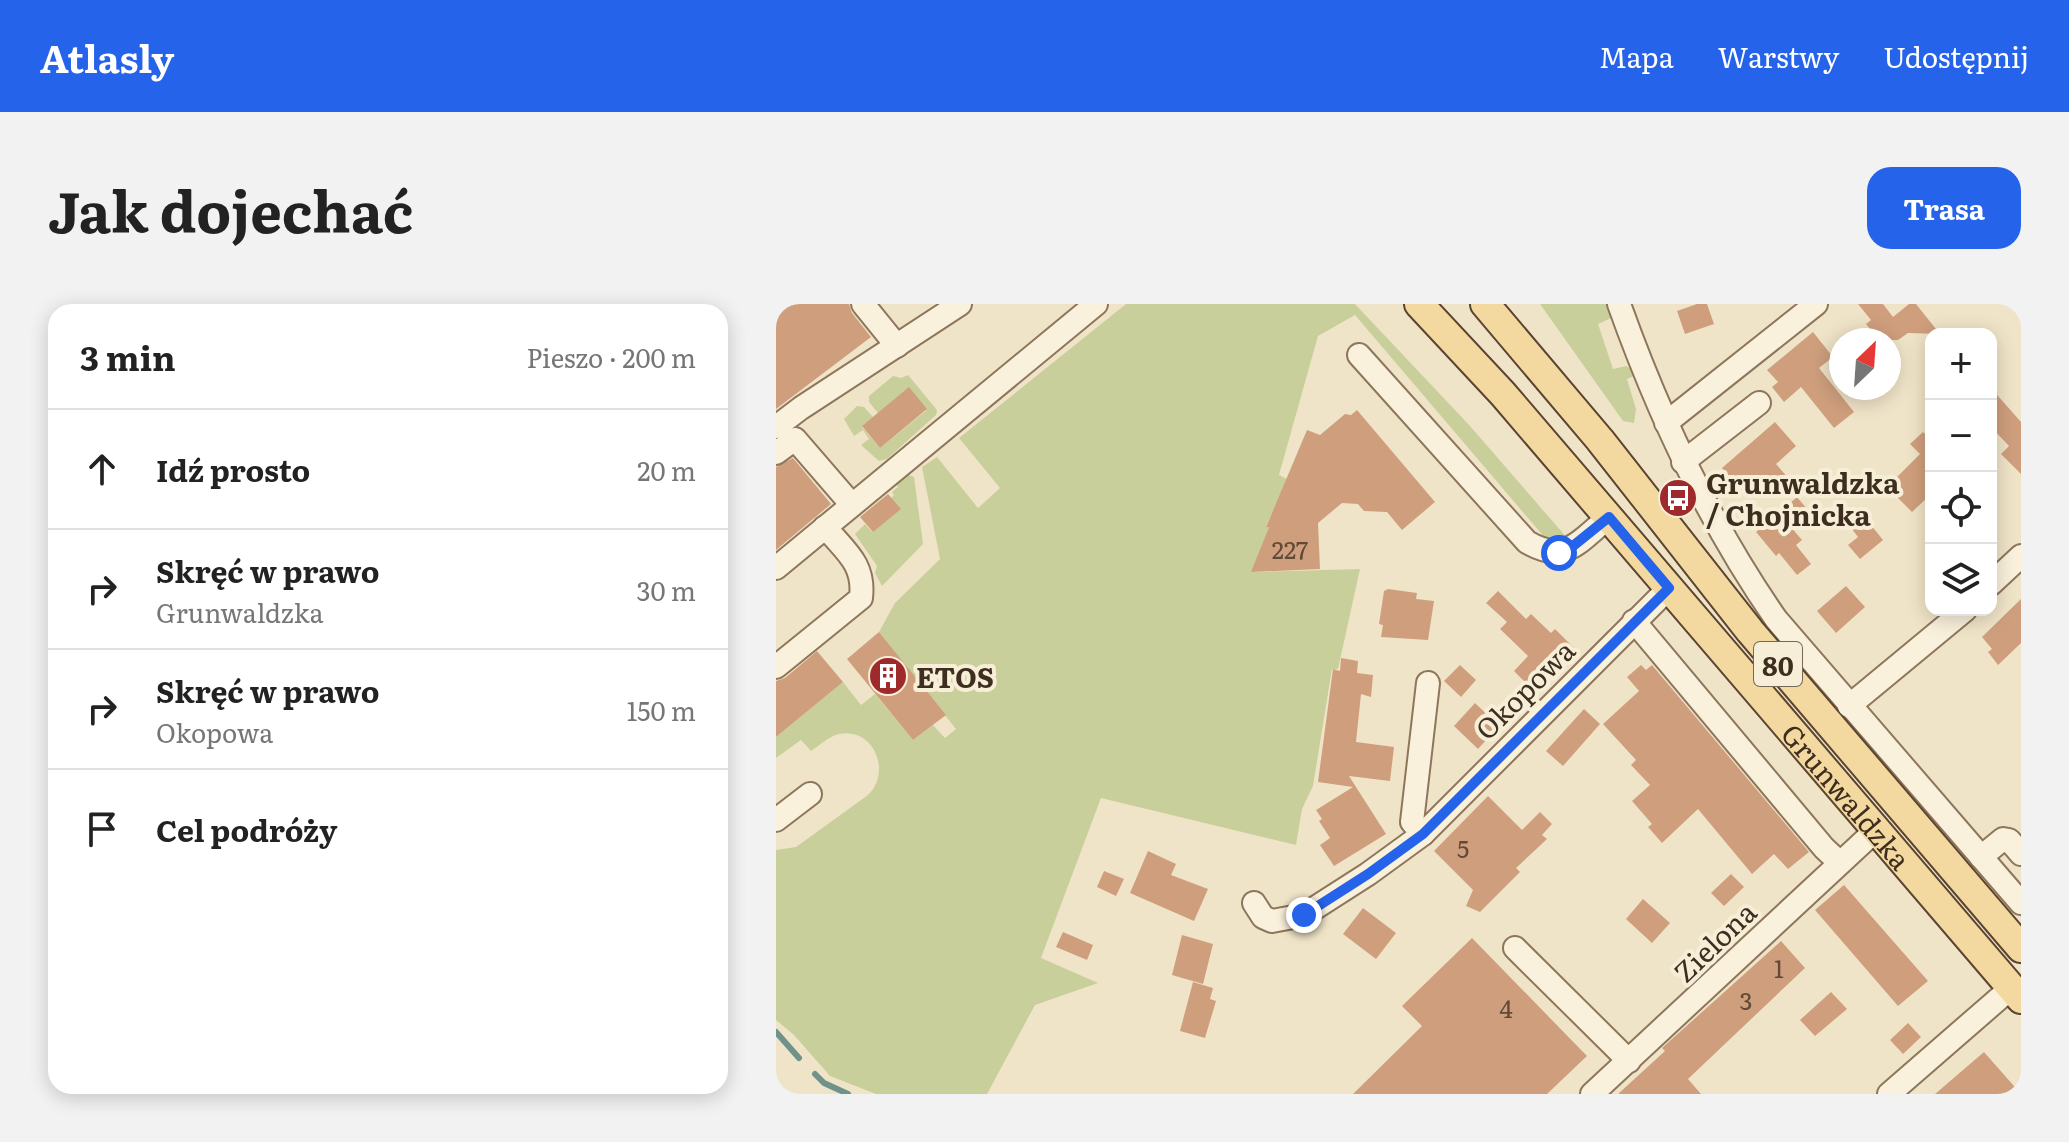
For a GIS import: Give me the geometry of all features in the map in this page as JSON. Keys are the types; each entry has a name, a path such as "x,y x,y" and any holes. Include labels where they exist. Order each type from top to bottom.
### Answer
{"main road":[{"name":"Grunwaldzka","path":"1419,304 1503,394 2016,993"},
{"name":"Grunwaldzka","path":"1485,304 1600,440 1750,631 2021,948"}],"street":[{"path":"863,304 897,346"},
{"path":"776,427 960,304"},
{"path":"776,568 1096,304"},
{"path":"1619,304 1644,374 1683,462 1749,580 1776,619 1849,706 2021,903"},
{"path":"1666,423 1816,304"},
{"path":"1359,355 1527,542 1551,552 1568,550 1609,517"},
{"path":"1683,462 1759,403"},
{"path":"776,453 795,439 852,505"},
{"path":"776,667 861,598 863,583 860,569 825,527"},
{"path":"1997,578 2021,556"},
{"name":"Okopowa","path":"1254,903 1263,917 1272,921 1304,915 1423,834 1669,588"},
{"path":"1849,706 1958,616"},
{"path":"1634,621 1824,848 1840,863"},
{"path":"1423,834 1412,822 1428,683"},
{"path":"776,820 810,794"},
{"name":"Zielona","path":"1592,1094 1876,830"},
{"path":"1981,857 2003,839 2009,840 2021,854"},
{"path":"1515,948 1629,1061"},
{"path":"1889,1094 2016,993"}],"green space":[{"path":"1126,304 1355,304 1470,426 1568,539 1549,541 1545,538 1355,315 1318,336 1279,475 1287,479 1266,526 1269,527 1252,572 1360,569 1338,669 1332,669 1313,786 1302,809 1296,845 1101,798 1041,958 1098,983 1035,1005 987,1094 876,1094 830,1076 794,1035 776,1020 776,850 796,847 868,795 879,775 876,753 862,737 839,734 811,751 801,740 776,758 776,737 843,682 861,705 875,694 913,740 933,725 945,738 956,729 879,632 895,603 940,559 922,467 937,457 978,508 1000,488 959,438"},
{"path":"1540,304 1608,304 1611,318 1598,324 1613,369 1626,366 1634,376 1627,379 1636,409 1634,423 1623,421"},
{"path":"908,375 937,410 936,415 887,459 879,461 861,445 869,439 863,430 854,436 844,419 857,406 864,407 873,417 862,427 880,448 927,410 878,413 869,402 869,396 893,376 901,378"},
{"path":"906,474 914,477 923,544 882,586 875,573 877,566 855,534 865,524 872,532 899,510 891,498 894,495 892,492"}],"building":[{"path":"776,304 849,304 852,313 871,337 776,409"},
{"path":"1707,304 1714,324 1685,334 1677,311"},
{"path":"1858,304 1883,304 1893,317 1909,304 1916,304 1935,328 1925,328 1925,334 1908,333 1901,338 1901,328 1869,328 1866,324 1871,320"},
{"path":"1813,332 1829,352 1829,360 1819,368 1829,381 1829,400 1844,400 1854,412 1834,428 1801,387 1784,402 1772,387 1778,382 1767,370"},
{"path":"909,387 927,409 880,448 862,426"},
{"path":"1997,395 2021,422 2021,474 2001,454 2009,446 1997,433"},
{"path":"1357,410 1435,502 1402,530 1387,512 1364,511 1358,504 1342,503 1318,523 1320,569 1251,572 1269,527 1266,527 1307,430 1320,435 1345,414 1351,415"},
{"path":"1775,422 1796,446 1776,464 1789,479 1776,490 1763,475 1743,492 1722,468"},
{"path":"1923,432 1925,434 1925,500 1912,512 1887,487 1920,454 1910,444"},
{"path":"793,458 831,504 776,550 776,467"},
{"path":"888,494 901,509 873,532 860,517"},
{"path":"1797,497 1808,510 1790,526 1802,540 1796,545 1811,564 1797,575 1756,532"},
{"path":"1859,510 1883,540 1860,559 1848,545 1858,537 1845,520"},
{"path":"1846,586 1865,607 1836,633 1817,611"},
{"path":"1384,591 1417,593 1416,599 1434,601 1428,640 1381,637 1383,625 1379,624"},
{"path":"1498,591 1526,619 1531,614 1551,633 1555,629 1574,648 1533,690 1514,671 1528,656 1500,629 1507,622 1486,603"},
{"path":"2021,599 2021,643 1998,665 1988,652 1992,649 1982,637"},
{"name":"ETOS","path":"879,632 946,715 913,740 847,659"},
{"path":"817,651 843,682 776,737 776,681 785,678"},
{"path":"1341,658 1358,661 1357,673 1373,675 1371,697 1361,694 1356,742 1394,747 1390,781 1349,776 1386,834 1334,866 1320,845 1330,838 1316,810 1353,787 1318,782 1333,669 1340,671"},
{"path":"1460,665 1476,680 1461,697 1444,681"},
{"path":"1641,665 1646,670 1652,665 1809,852 1788,869 1774,854 1752,874 1698,809 1662,843 1648,827 1652,824 1632,801 1650,785 1631,765 1636,760 1603,724 1639,691 1627,677"},
{"path":"1475,703 1499,726 1478,749 1454,726"},
{"path":"1584,709 1600,724 1563,766 1546,751"},
{"path":"1488,796 1522,830 1540,812 1552,824 1542,835 1547,839 1516,868 1520,872 1480,912 1466,906 1473,890 1434,851"},
{"path":"1148,851 1176,864 1171,875 1208,889 1194,921 1130,893"},
{"path":"1104,871 1124,879 1116,896 1097,887"},
{"path":"1731,874 1744,887 1724,906 1711,893"},
{"path":"1844,885 1928,981 1898,1006 1815,910"},
{"path":"1643,899 1670,923 1652,943 1626,919"},
{"path":"1363,908 1396,933 1376,959 1343,934"},
{"path":"1063,932 1093,945 1087,960 1056,947"},
{"path":"1182,935 1213,944 1203,984 1172,975"},
{"path":"1472,938 1587,1056 1547,1094 1353,1094 1422,1026 1402,1006"},
{"path":"1781,941 1805,968 1688,1079 1701,1094 1618,1094 1665,1051 1662,1048"},
{"path":"1193,982 1213,988 1210,999 1216,1001 1205,1038 1180,1031"},
{"path":"1831,992 1847,1009 1815,1036 1800,1020"},
{"path":"1908,1023 1921,1037 1903,1054 1890,1040"},
{"path":"1984,1052 2021,1094 1935,1094"}],"waterway":[{"path":"776,1032 799,1058"},
{"path":"815,1074 824,1083 848,1094"}],"place":[{"name":"Grunwaldzka / Chojnicka","path":"1678,498"},
{"name":"ETOS","path":"888,676"}],"route":[{"path":"1304,915 1423,834 1669,588 1609,517 1568,550 1559,553"}]}
